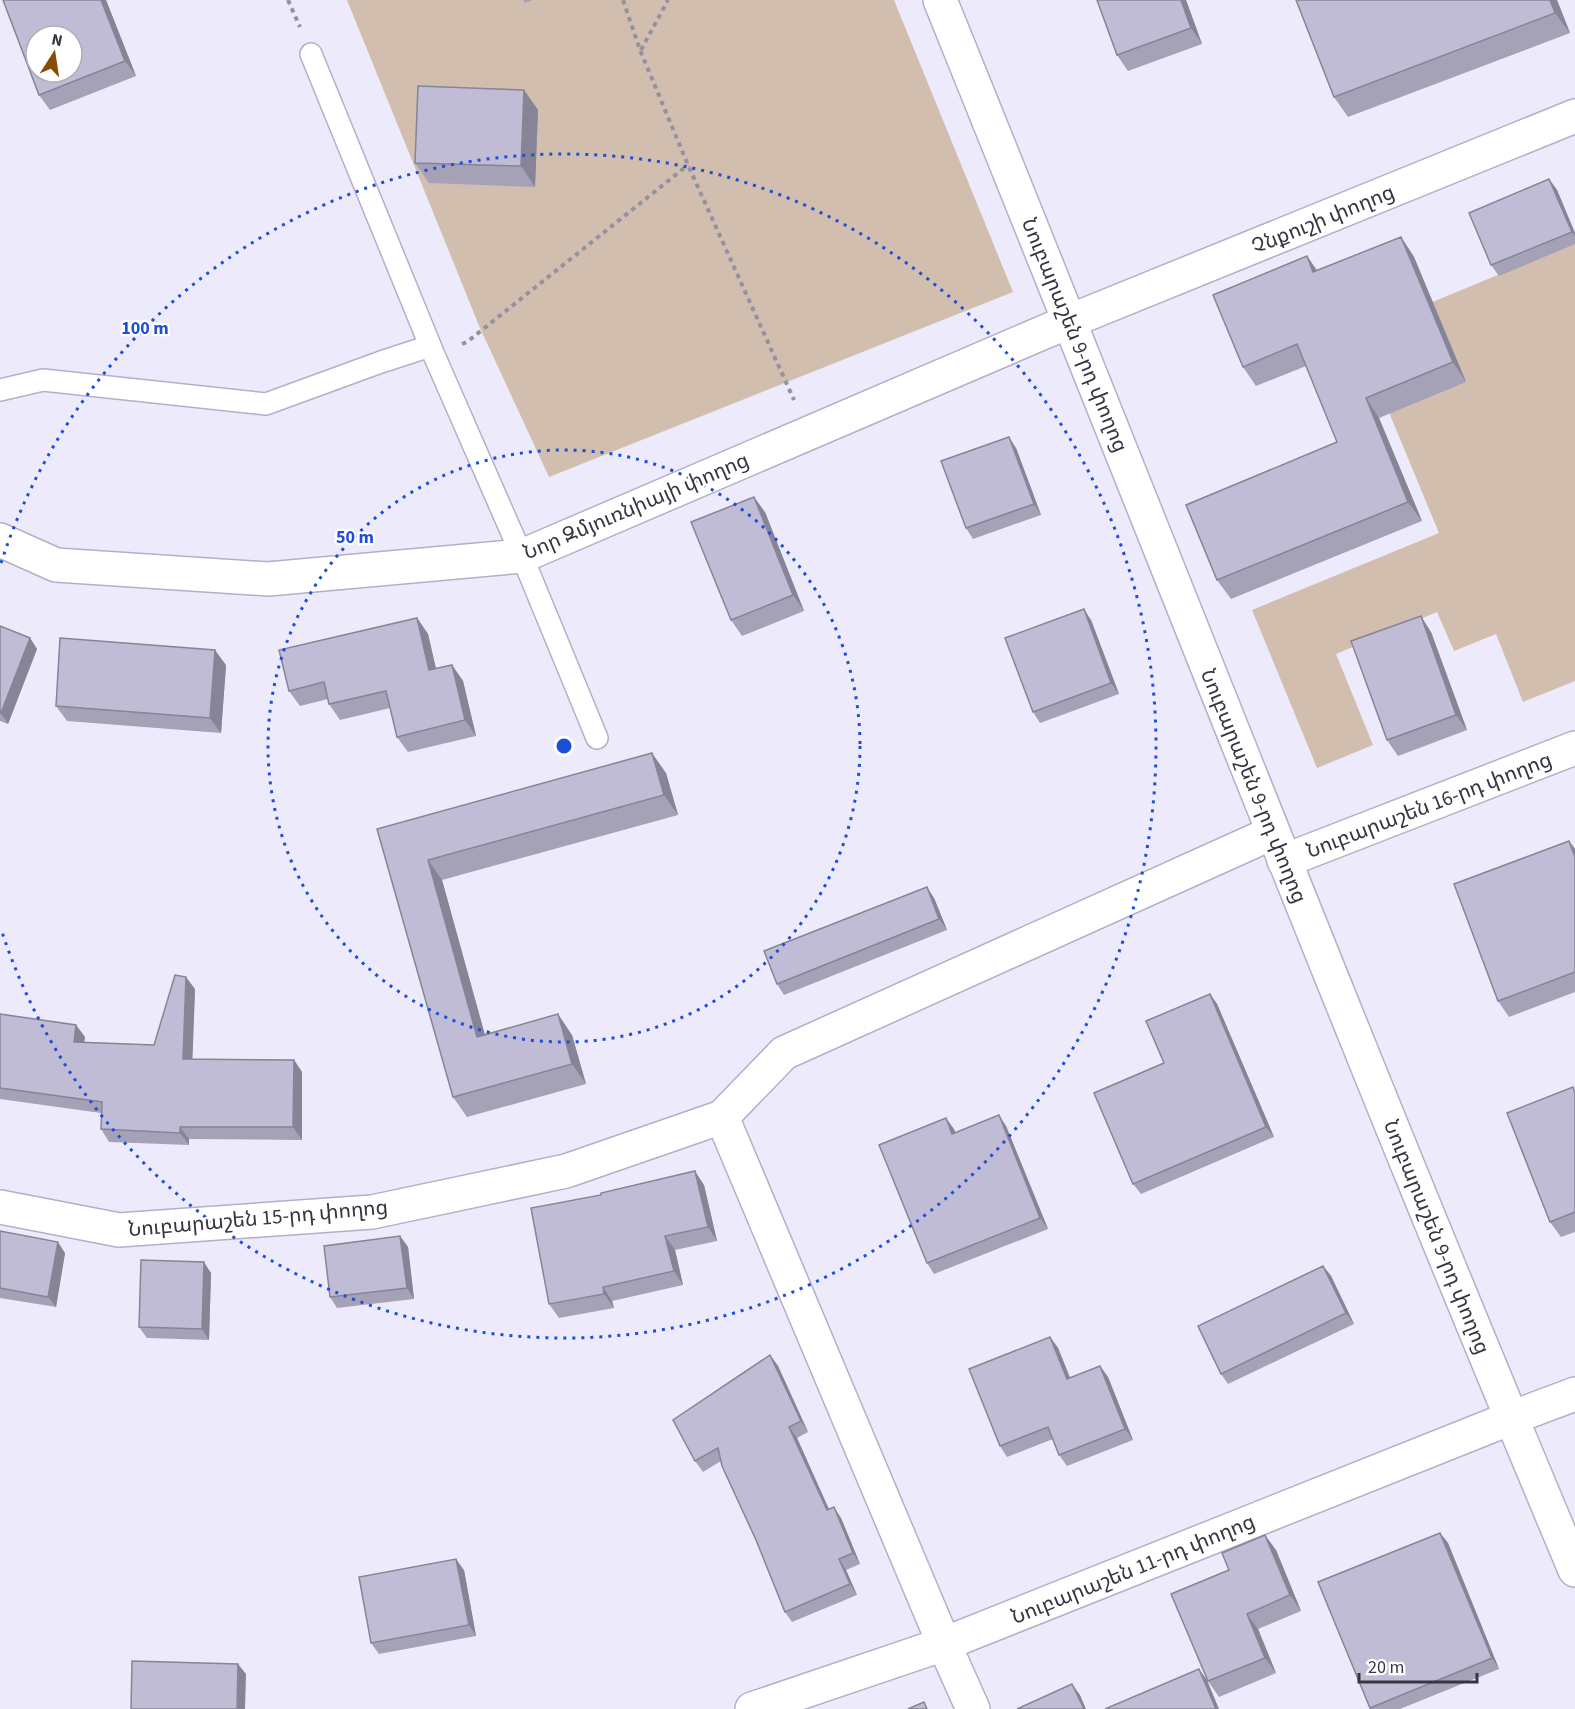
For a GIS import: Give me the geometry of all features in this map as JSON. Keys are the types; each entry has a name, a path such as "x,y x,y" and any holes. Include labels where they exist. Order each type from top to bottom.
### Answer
{"street":[{"name":"Նուբարաշեն 9-րդ փողոց","path":"940,0 1278,847 1575,1570"},
{"name":"Չնքուշի փողոց","path":"1070,321 1575,116"},
{"name":"Նոր Զմյուռնիայի փողոց","path":"0,540 56,565 268,579 522,556 1070,321"},
{"name":"Նուբարաշեն 16-րդ փողոց","path":"722,1117 783,1053 1278,847 1575,748"},
{"name":"Նուբարաշեն 15-րդ փողոց","path":"0,1207 119,1230 372,1212 566,1171 722,1117"},
{"path":"722,1117 973,1709"},
{"name":"Նուբարաշեն 11-րդ փողոց","path":"752,1709 944,1644 1575,1394"}],"lane":[{"path":"311,54 432,350 522,556 597,738"},
{"path":"0,390 43,380 266,404 381,362 432,350"}],"path":[{"path":"623,0 640,50 688,165 809,433"},
{"path":"640,50 668,0"},
{"path":"432,350 468,342 688,165"}],"shaded area":[{"path":"347,0 894,0 1013,292 549,477 480,328"},
{"path":"1575,243 1575,681 1523,702 1496,634 1454,651 1437,612 1336,654 1373,745 1317,768 1252,610 1439,533 1388,410 1430,303"}],"building":[{"path":"3,0 101,0 125,61 84,77 84,24 24,24 24,55"},
{"path":"1097,0 1181,0 1191,28 1117,55"},
{"path":"1296,0 1550,0 1555,13 1334,97"},
{"path":"35,84 67,84 39,95"},
{"path":"418,86 524,90 521,166 415,163"},
{"path":"1549,179 1572,232 1491,265 1469,213"},
{"path":"1401,237 1453,362 1366,398 1408,502 1217,580 1186,505 1337,442 1297,344 1243,367 1213,295 1307,256 1313,272"},
{"path":"1009,437 1034,504 966,528 941,461"},
{"path":"754,497 793,595 731,620 691,522"},
{"path":"1084,609 1111,683 1033,712 1005,638"},
{"path":"1421,616 1456,715 1387,740 1351,641"},
{"path":"417,618 429,670 452,665 465,720 397,737 386,691 329,704 324,682 289,691 279,650"},
{"path":"0,626 30,638 1,713 0,713"},
{"path":"60,638 215,650 210,718 56,706"},
{"path":"652,753 664,795 428,860 477,1037 558,1014 572,1064 453,1097 377,829"},
{"path":"1569,841 1575,857 1575,972 1498,1001 1454,884"},
{"path":"927,887 939,919 777,984 764,951"},
{"path":"175,975 186,977 183,1059 294,1060 293,1127 180,1127 180,1133 101,1129 102,1102 0,1088 0,1014 76,1025 74,1042 154,1045"},
{"path":"1210,994 1266,1127 1133,1184 1094,1093 1164,1063 1146,1021"},
{"path":"1573,1087 1575,1093 1575,1212 1550,1222 1507,1113"},
{"path":"999,1115 1040,1218 927,1263 879,1145 946,1118 952,1134"},
{"path":"695,1171 708,1227 665,1236 674,1271 603,1287 604,1294 549,1304 531,1208 601,1195 601,1193"},
{"path":"0,1231 58,1242 48,1297 0,1288"},
{"path":"400,1236 407,1288 330,1297 324,1246"},
{"path":"141,1260 204,1262 202,1329 139,1327"},
{"path":"1323,1266 1346,1313 1221,1374 1198,1326"},
{"path":"1050,1337 1067,1379 1100,1366 1125,1429 1059,1455 1048,1427 1000,1446 969,1369"},
{"path":"770,1355 801,1421 789,1427 827,1510 834,1507 853,1553 839,1559 850,1584 785,1612 756,1540 722,1466 718,1448 695,1461 673,1420"},
{"path":"1440,1533 1492,1658 1370,1708 1318,1582"},
{"path":"1265,1535 1290,1595 1247,1614 1265,1658 1208,1681 1171,1594 1229,1570 1222,1553"},
{"path":"456,1559 469,1625 371,1643 359,1577"},
{"path":"132,1661 238,1664 237,1709 131,1709"},
{"path":"1199,1669 1216,1709 1105,1709"},
{"path":"1072,1684 1084,1709 1017,1709"},
{"path":"924,1702 927,1709 908,1709"}]}
